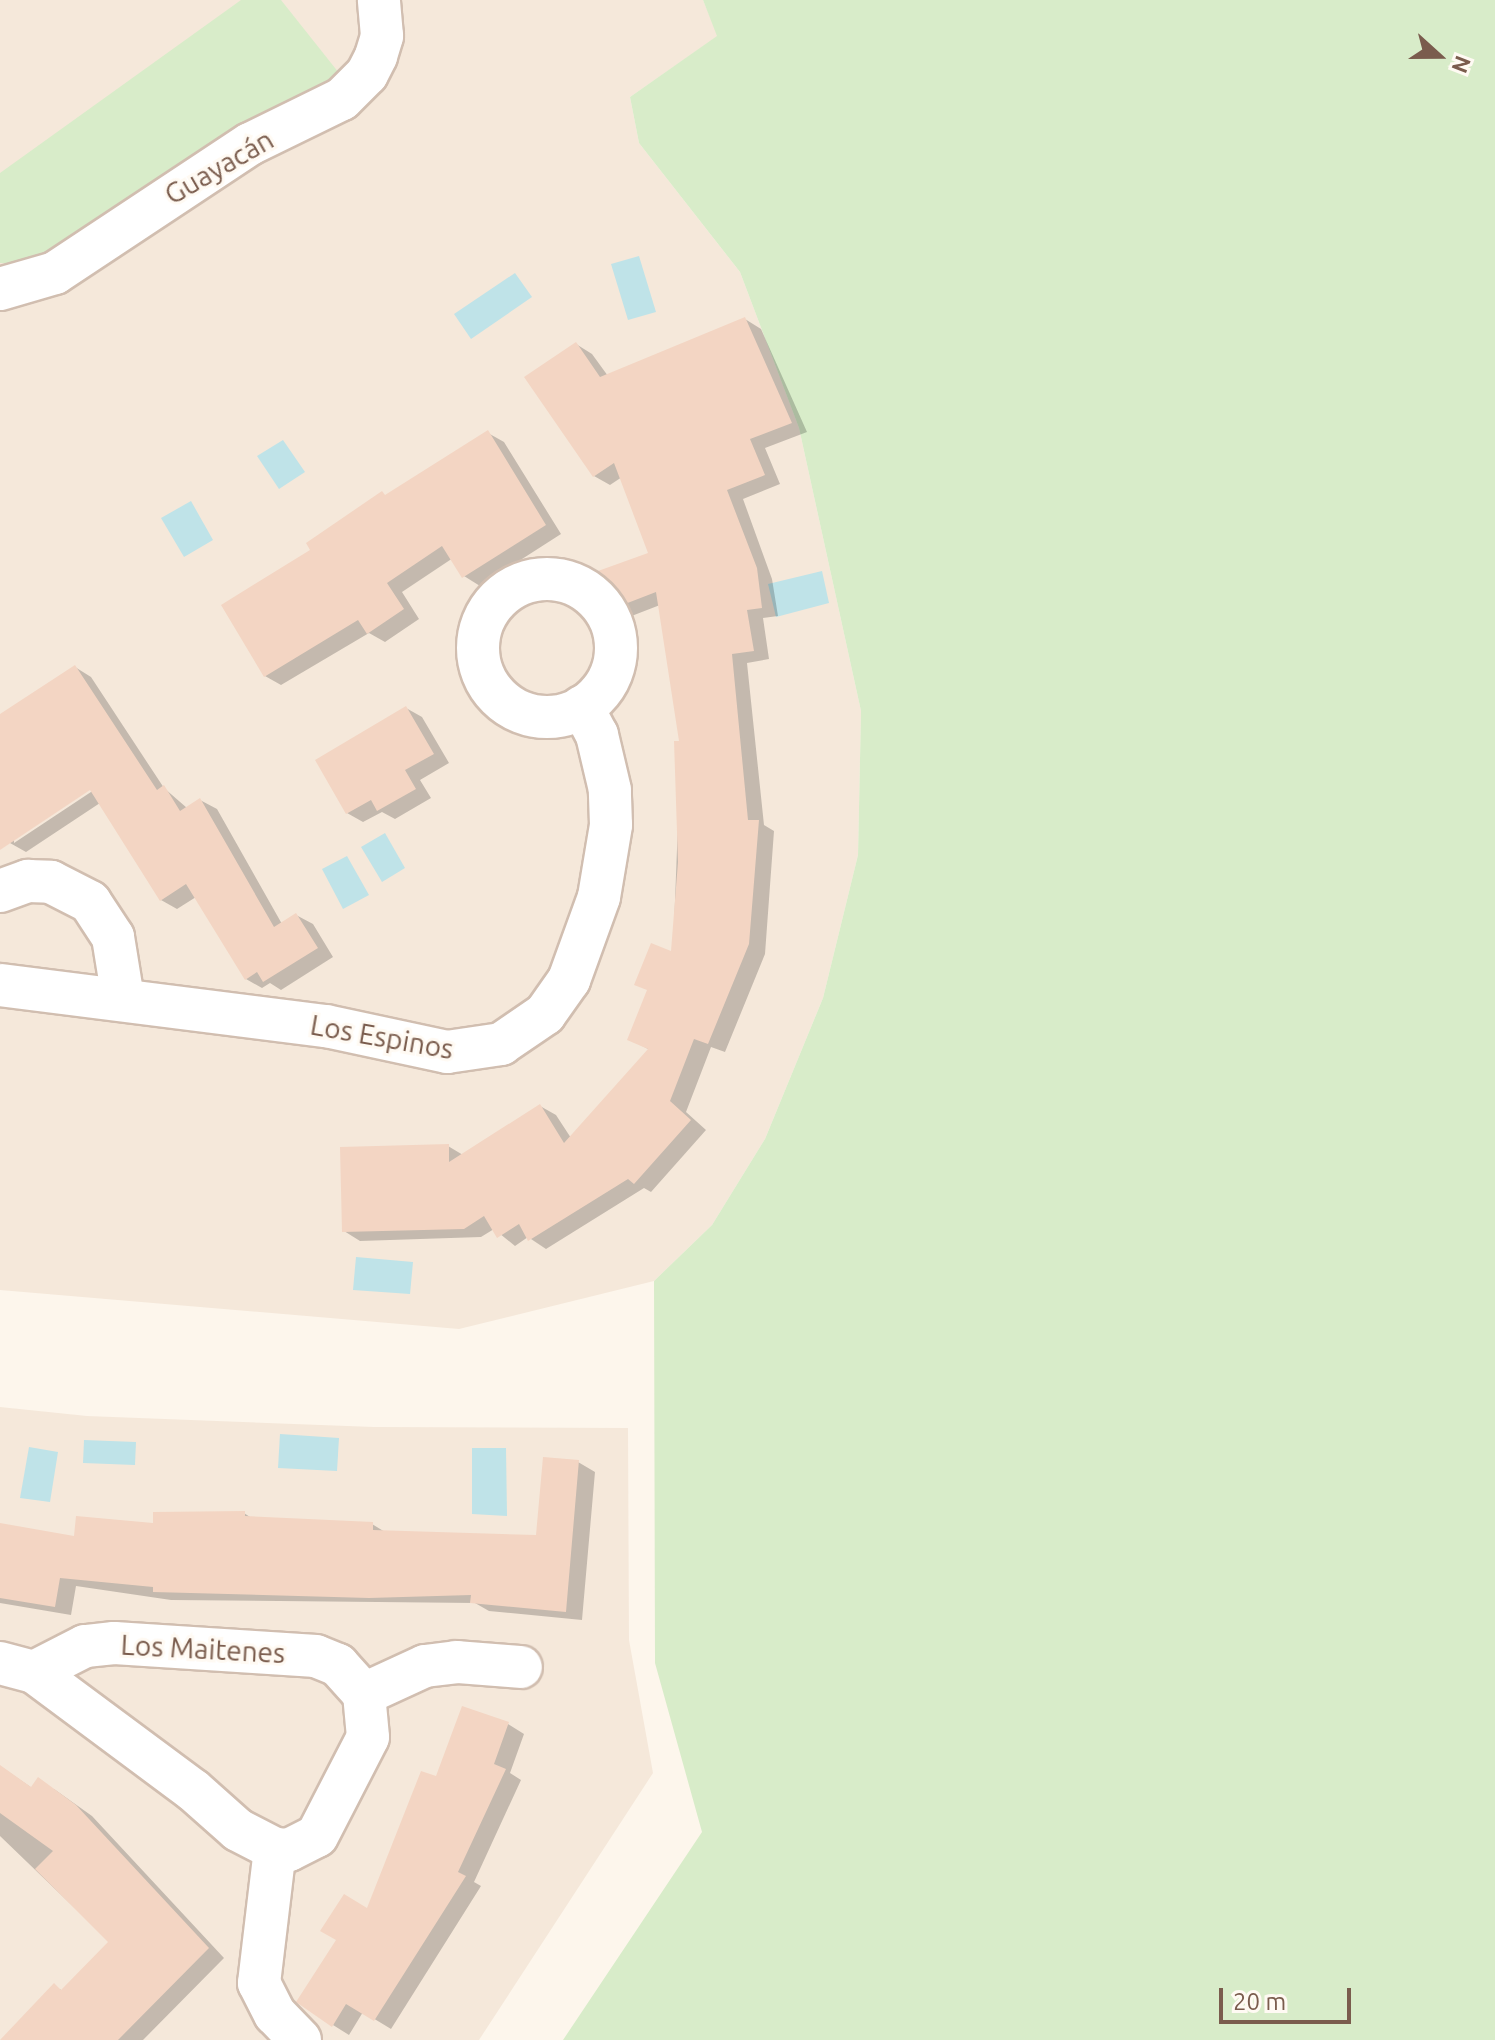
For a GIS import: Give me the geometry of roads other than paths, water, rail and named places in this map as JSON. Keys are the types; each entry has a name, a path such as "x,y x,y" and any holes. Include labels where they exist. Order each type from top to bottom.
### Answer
{"street":[{"name":"Guayacán","path":"0,289 55,273 227,158 342,99 367,74 376,56 382,36 379,0"},
{"name":"Los Espinos","path":"0,985 326,1026 447,1052 482,1050 518,1036 545,1014 569,980 599,897 611,825 610,790 597,735 582,707"},
{"path":"0,891 28,881 51,882 90,902 113,937 123,999"},
{"name":"Los Maitenes","path":"17,1667 85,1646 114,1643 316,1656 338,1665 364,1694"},
{"path":"300,2040 275,2014 259,1983 275,1849 303,1846 327,1822 368,1737 364,1694 425,1666 457,1662 521,1667"},
{"name":"Los Maitenes","path":"17,1667 193,1790 238,1830 275,1849"}],"water":[{"path":"639,256 656,312 628,320 611,264"},
{"path":"515,273 532,297 471,339 454,314"},
{"path":"283,440 305,472 279,489 257,456"},
{"path":"191,501 213,540 184,557 161,518"},
{"path":"822,571 829,603 776,617 768,584"},
{"path":"385,833 405,868 382,882 361,847"},
{"path":"347,856 369,895 343,909 322,869"},
{"path":"356,1257 413,1262 410,1294 353,1290"},
{"path":"280,1434 339,1438 337,1471 278,1468"},
{"path":"84,1440 136,1442 135,1465 83,1463"},
{"path":"29,1447 58,1452 50,1502 20,1498"},
{"path":"472,1448 506,1448 507,1516 472,1514"}]}
